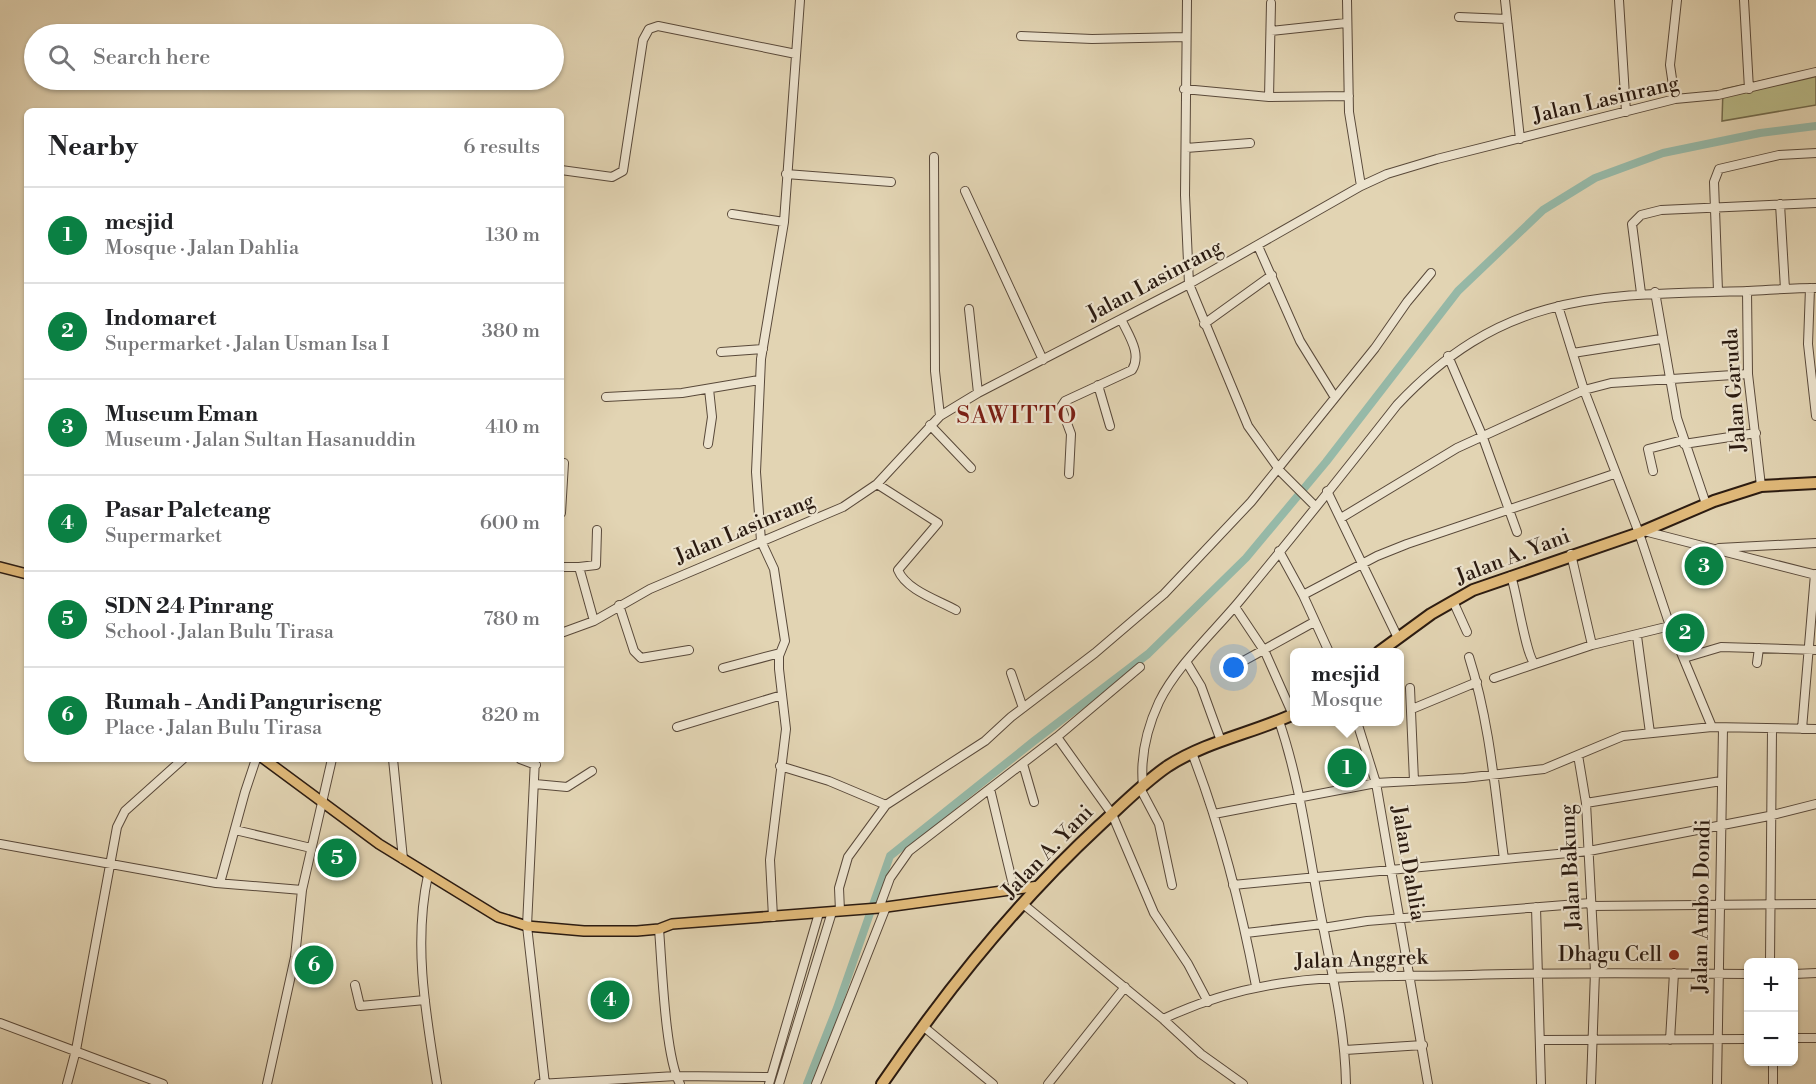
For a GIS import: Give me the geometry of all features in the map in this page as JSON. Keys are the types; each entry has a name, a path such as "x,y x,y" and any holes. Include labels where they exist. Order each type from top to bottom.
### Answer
{"highway":[{"name":"Jalan A. Yani","path":"1384,648 1473,590 1571,554 1641,532 1706,504 1761,486 1816,483"},
{"name":"Jalan A. Yani","path":"882,1084 924,1027 1023,904 1112,814 1168,767 1192,753 1290,716"}],"main road":[{"path":"0,567 24,573"},
{"path":"268,762 324,804 428,875 493,915 526,926 584,931 658,930 672,924 881,908 1039,886"}],"street":[{"path":"773,916 770,860 786,724 780,653 785,641 774,569 761,541 756,472 759,380 784,222 800,0"},
{"path":"1187,0 1185,195 1190,284 1204,324 1248,426 1280,471 1312,503"},
{"path":"1347,0 1348,96 1361,186"},
{"path":"1505,0 1520,139"},
{"path":"1619,0 1626,112"},
{"path":"1675,99 1670,65 1677,0"},
{"path":"1744,0 1749,89"},
{"path":"1269,97 1271,3"},
{"path":"1459,17 1507,19"},
{"path":"1271,32 1346,23"},
{"path":"564,170 612,177 623,171 643,40 649,29 658,26 796,54"},
{"path":"1021,36 1092,39 1186,37"},
{"name":"Jalan Lasinrang","path":"564,632 594,621 619,605 761,541 836,510 876,484 940,416 978,393 1122,321 1190,284 1361,186 1408,167 1675,99 1749,89 1816,72"},
{"path":"1185,89 1269,97 1348,96"},
{"path":"1186,148 1250,143"},
{"path":"1718,291 1714,177 1720,168 1779,155 1816,153"},
{"path":"934,158 935,371 940,416"},
{"path":"786,174 891,182"},
{"path":"965,191 1042,360"},
{"path":"1641,293 1632,229 1634,220 1651,212 1715,206 1816,203"},
{"path":"1780,204 1785,289"},
{"path":"732,214 784,222"},
{"path":"1258,246 1300,341 1334,396"},
{"path":"779,1084 840,911 838,888 848,857 886,805 986,741 1023,708 1095,653 1164,594 1280,471 1334,396 1375,348 1407,302 1431,273"},
{"path":"1204,324 1272,275"},
{"path":"1172,885 1158,824 1142,787 1143,761 1151,724 1164,694 1279,551 1312,503 1327,490 1397,405 1422,378 1448,356 1502,324 1557,306 1655,292 1813,288 1808,344 1816,416"},
{"name":"Jalan Garuda","path":"1747,291 1748,374 1761,486"},
{"path":"1655,292 1661,339 1684,442 1706,504"},
{"path":"1557,306 1614,474 1641,532 1670,626 1712,727"},
{"path":"969,309 978,393"},
{"path":"1069,474 1071,434 1061,407 1065,401 1132,370 1136,363 1136,351 1122,321"},
{"path":"1573,353 1661,339"},
{"path":"721,352 763,349"},
{"path":"1448,356 1482,435 1517,532"},
{"path":"1341,518 1482,435 1584,390 1611,383 1669,377 1748,374"},
{"path":"606,397 682,393 759,380"},
{"path":"1098,385 1110,426"},
{"path":"708,444 712,417 709,389"},
{"path":"930,425 971,468"},
{"path":"1653,471 1648,449 1684,442 1756,434"},
{"path":"1303,595 1407,544 1614,474"},
{"path":"876,484 938,523 898,570 901,578 913,587 956,610"},
{"path":"1327,490 1398,638"},
{"path":"564,567 596,565 597,530"},
{"path":"1641,532 1714,548 1816,575 1812,650 1802,729"},
{"path":"1714,548 1816,543"},
{"path":"1279,551 1303,595 1327,648"},
{"path":"1571,554 1592,645"},
{"path":"579,567 594,621"},
{"path":"1511,576 1521,608 1529,656 1535,664"},
{"path":"1453,601 1467,632"},
{"path":"619,605 634,651 641,658 688,650"},
{"path":"1235,607 1265,652 1290,705"},
{"path":"1238,664 1265,652 1314,622"},
{"path":"1494,678 1592,645 1637,636 1670,626"},
{"path":"1637,636 1650,733"},
{"path":"1684,658 1720,648 1812,650"},
{"path":"1757,663 1759,648"},
{"path":"723,668 780,653"},
{"path":"1469,657 1477,682 1494,774 1504,859"},
{"path":"1187,663 1201,686 1221,741"},
{"path":"816,1084 891,878 909,850 1023,764 1140,667"},
{"path":"1011,673 1023,708"},
{"path":"1412,709 1477,682"},
{"path":"1410,688 1414,781"},
{"path":"677,727 782,695"},
{"path":"1279,721 1300,798 1333,976 1345,1050 1346,1084"},
{"name":"Jalan Dahlia","path":"1358,726 1376,783 1423,1044 1428,1084"},
{"path":"1214,814 1376,783 1544,768 1614,739 1650,733 1712,727 1816,729"},
{"name":"Jalan Ambo Dondi","path":"1717,1084 1723,728"},
{"path":"1770,958 1769,816 1772,729"},
{"path":"1057,737 1112,814 1154,913 1188,964 1208,1002"},
{"path":"1192,753 1214,814 1246,933 1256,986"},
{"name":"Jalan Bakung","path":"1578,755 1586,803 1596,972 1591,1084"},
{"path":"67,1084 76,1050 117,827 125,811 180,762"},
{"path":"220,883 255,762"},
{"path":"267,1084 297,946 302,890 324,804 331,762"},
{"path":"393,762 403,859"},
{"path":"535,762 526,926 543,1084 676,1076 770,1080 819,913"},
{"path":"1023,764 1034,802"},
{"path":"780,766 830,781 886,805"},
{"path":"535,784 567,787 592,771"},
{"path":"1586,803 1721,781"},
{"path":"990,789 1014,889"},
{"path":"1233,885 1589,851 1769,816 1816,804"},
{"path":"235,830 311,848"},
{"path":"0,844 109,862 166,875 220,883 302,890"},
{"path":"428,875 420,932 425,1000 437,1084"},
{"path":"1023,904 1125,987 1201,1054 1243,1084"},
{"path":"1246,933 1536,907 1816,904"},
{"path":"1536,907 1541,1084"},
{"path":"658,930 676,1076 680,1084"},
{"name":"Jalan Anggrek","path":"1162,1019 1256,986 1333,976 1596,972 1744,974"},
{"path":"1670,1040 1674,973"},
{"path":"1798,974 1816,973"},
{"path":"355,986 360,1006 425,1000"},
{"path":"1048,1084 1125,987"},
{"path":"0,1023 163,1084"},
{"path":"924,1027 993,1084"},
{"path":"1798,1038 1816,1038"},
{"path":"1541,1040 1744,1039"},
{"path":"1345,1050 1423,1044"},
{"path":"1773,1066 1773,1084"}],"green space":[{"path":"1816,69 1816,105 1722,121 1723,89"}],"waterway":[{"path":"807,1084 837,1008 890,856 1148,654 1246,558 1326,462 1458,291 1543,210 1595,178 1663,153 1760,133 1816,126"}],"place":[{"name":"Museum Eman","path":"1704,566"},
{"name":"Indomaret","path":"1685,633"},
{"name":"mesjid","path":"1347,768"},
{"name":"SDN 24 Pinrang","path":"337,858"},
{"name":"Dhagu Cell","path":"1674,955"},
{"name":"Rumah - Andi Panguriseng","path":"314,965"},
{"name":"Pasar Paleteang","path":"610,1000"}],"district":[{"name":"SAWITTO","path":"1017,416"}]}
